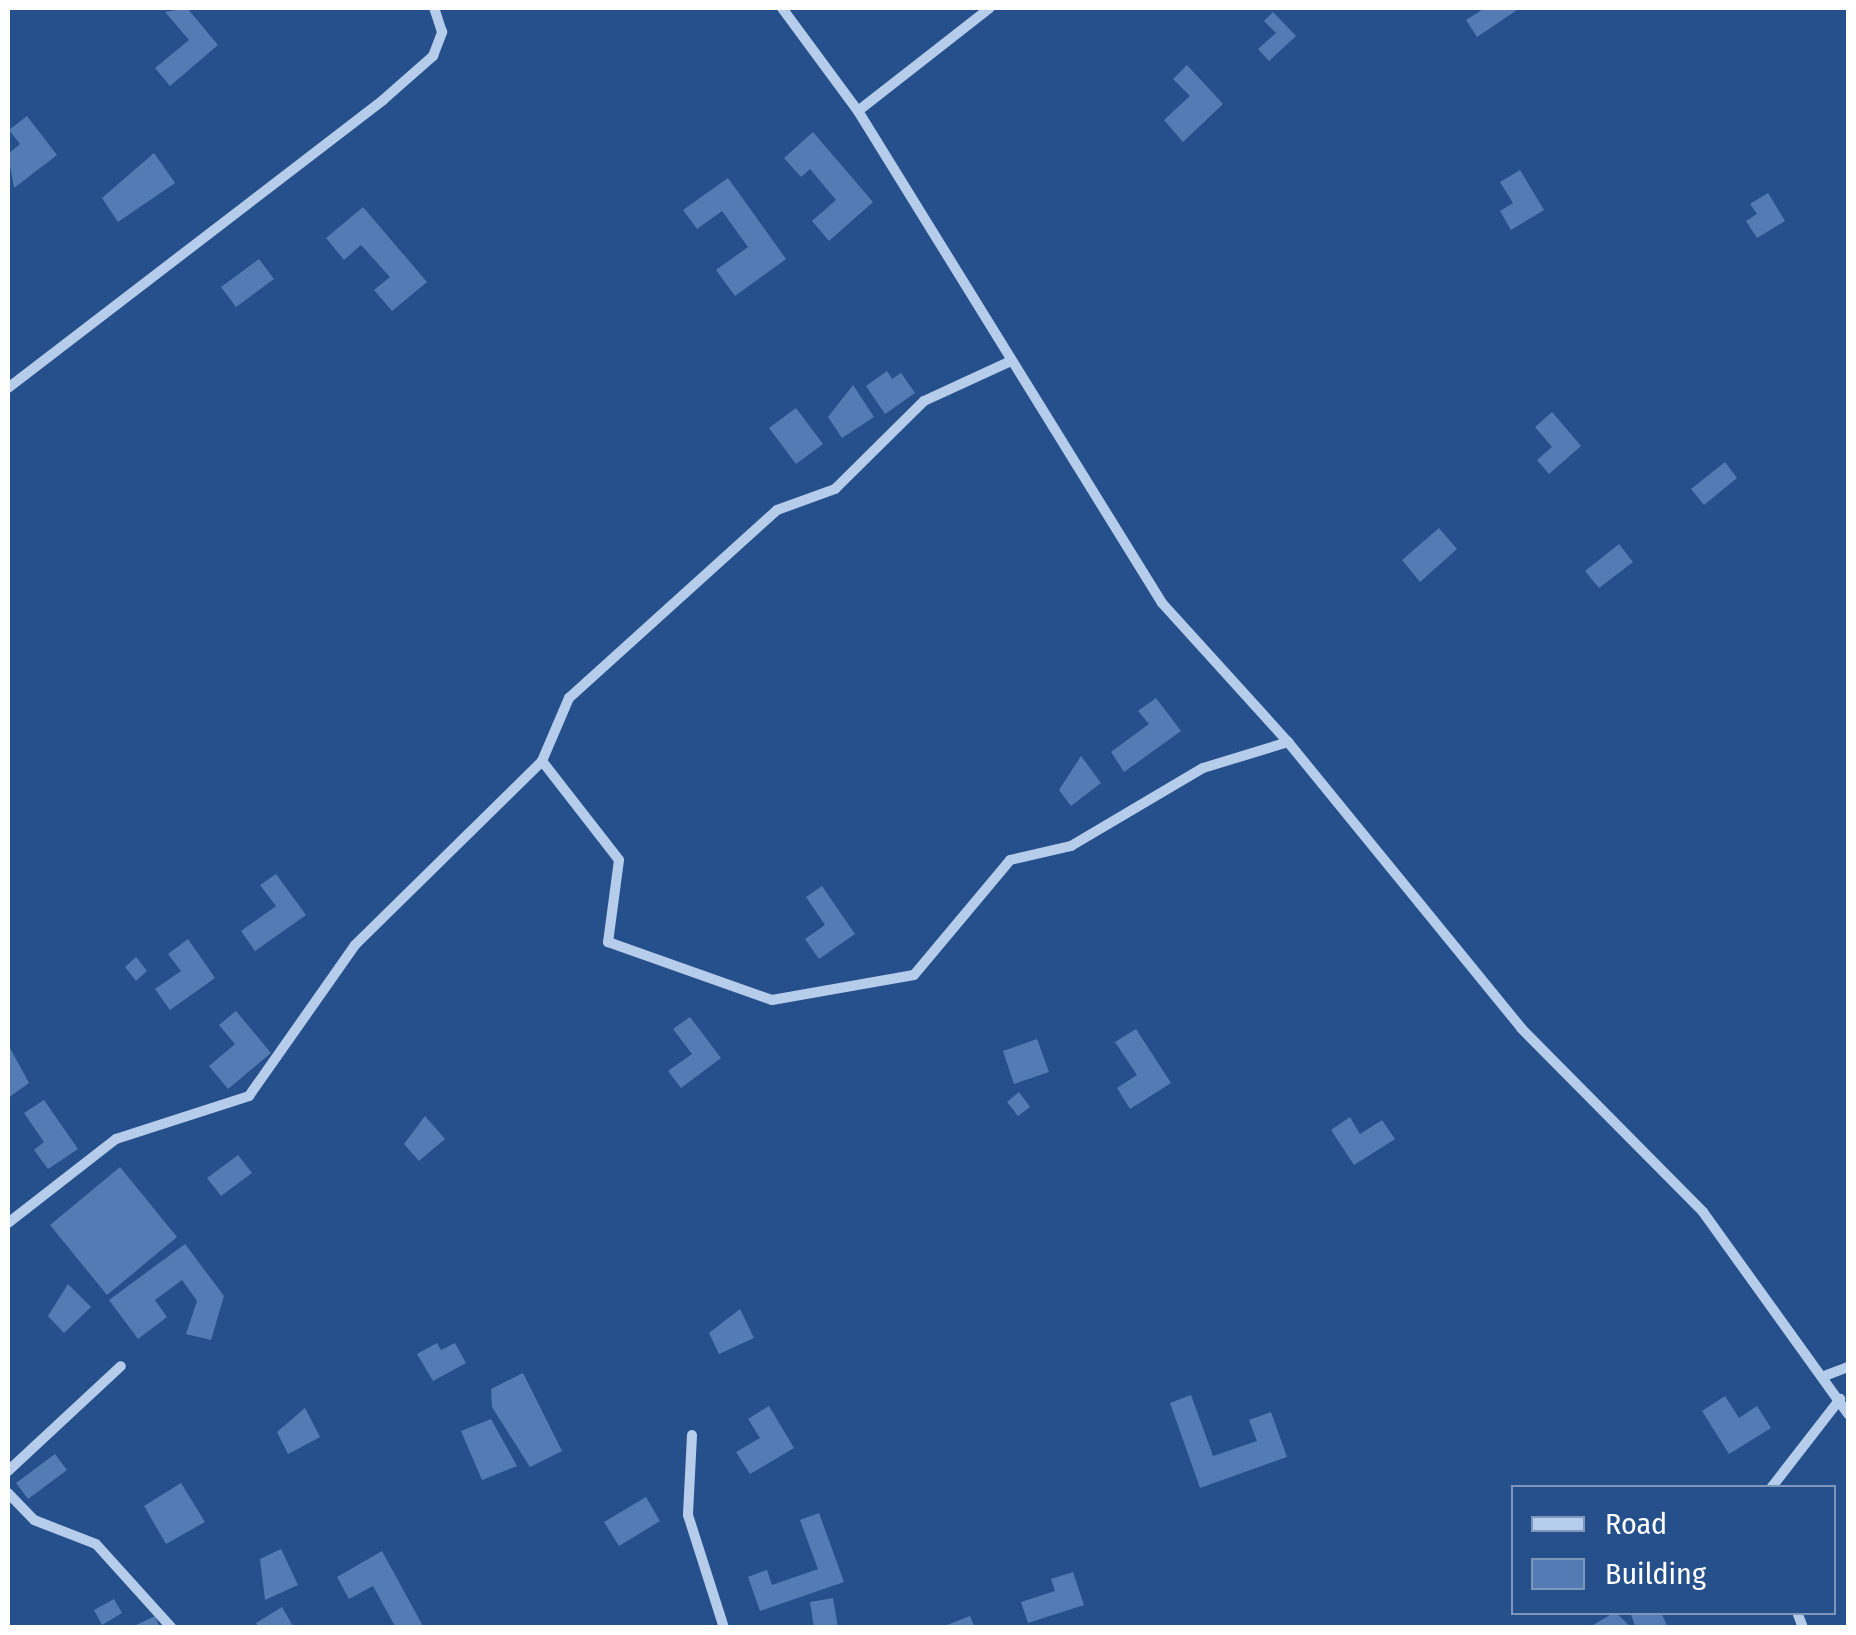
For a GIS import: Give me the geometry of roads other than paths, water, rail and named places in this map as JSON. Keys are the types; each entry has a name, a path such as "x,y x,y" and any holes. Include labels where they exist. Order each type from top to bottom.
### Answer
{"street":[{"path":"8,388 383,100 433,56 442,32 434,8"},
{"path":"782,8 858,112 1162,603 1288,742 1521,1028 1704,1212 1827,1375 1848,1414"},
{"path":"858,112 990,8"},
{"path":"8,1224 116,1138 249,1096 355,945 542,761 568,698 777,510 835,488 924,401 1011,361"},
{"path":"542,761 619,860 608,942 772,1000 914,974 1010,860 1071,846 1204,768 1288,742"},
{"path":"8,1471 121,1366"},
{"path":"1827,1375 1848,1368"},
{"path":"1773,1485 1840,1399"},
{"path":"692,1435 688,1516 724,1628"},
{"path":"8,1492 34,1520 96,1544 172,1628"}]}
